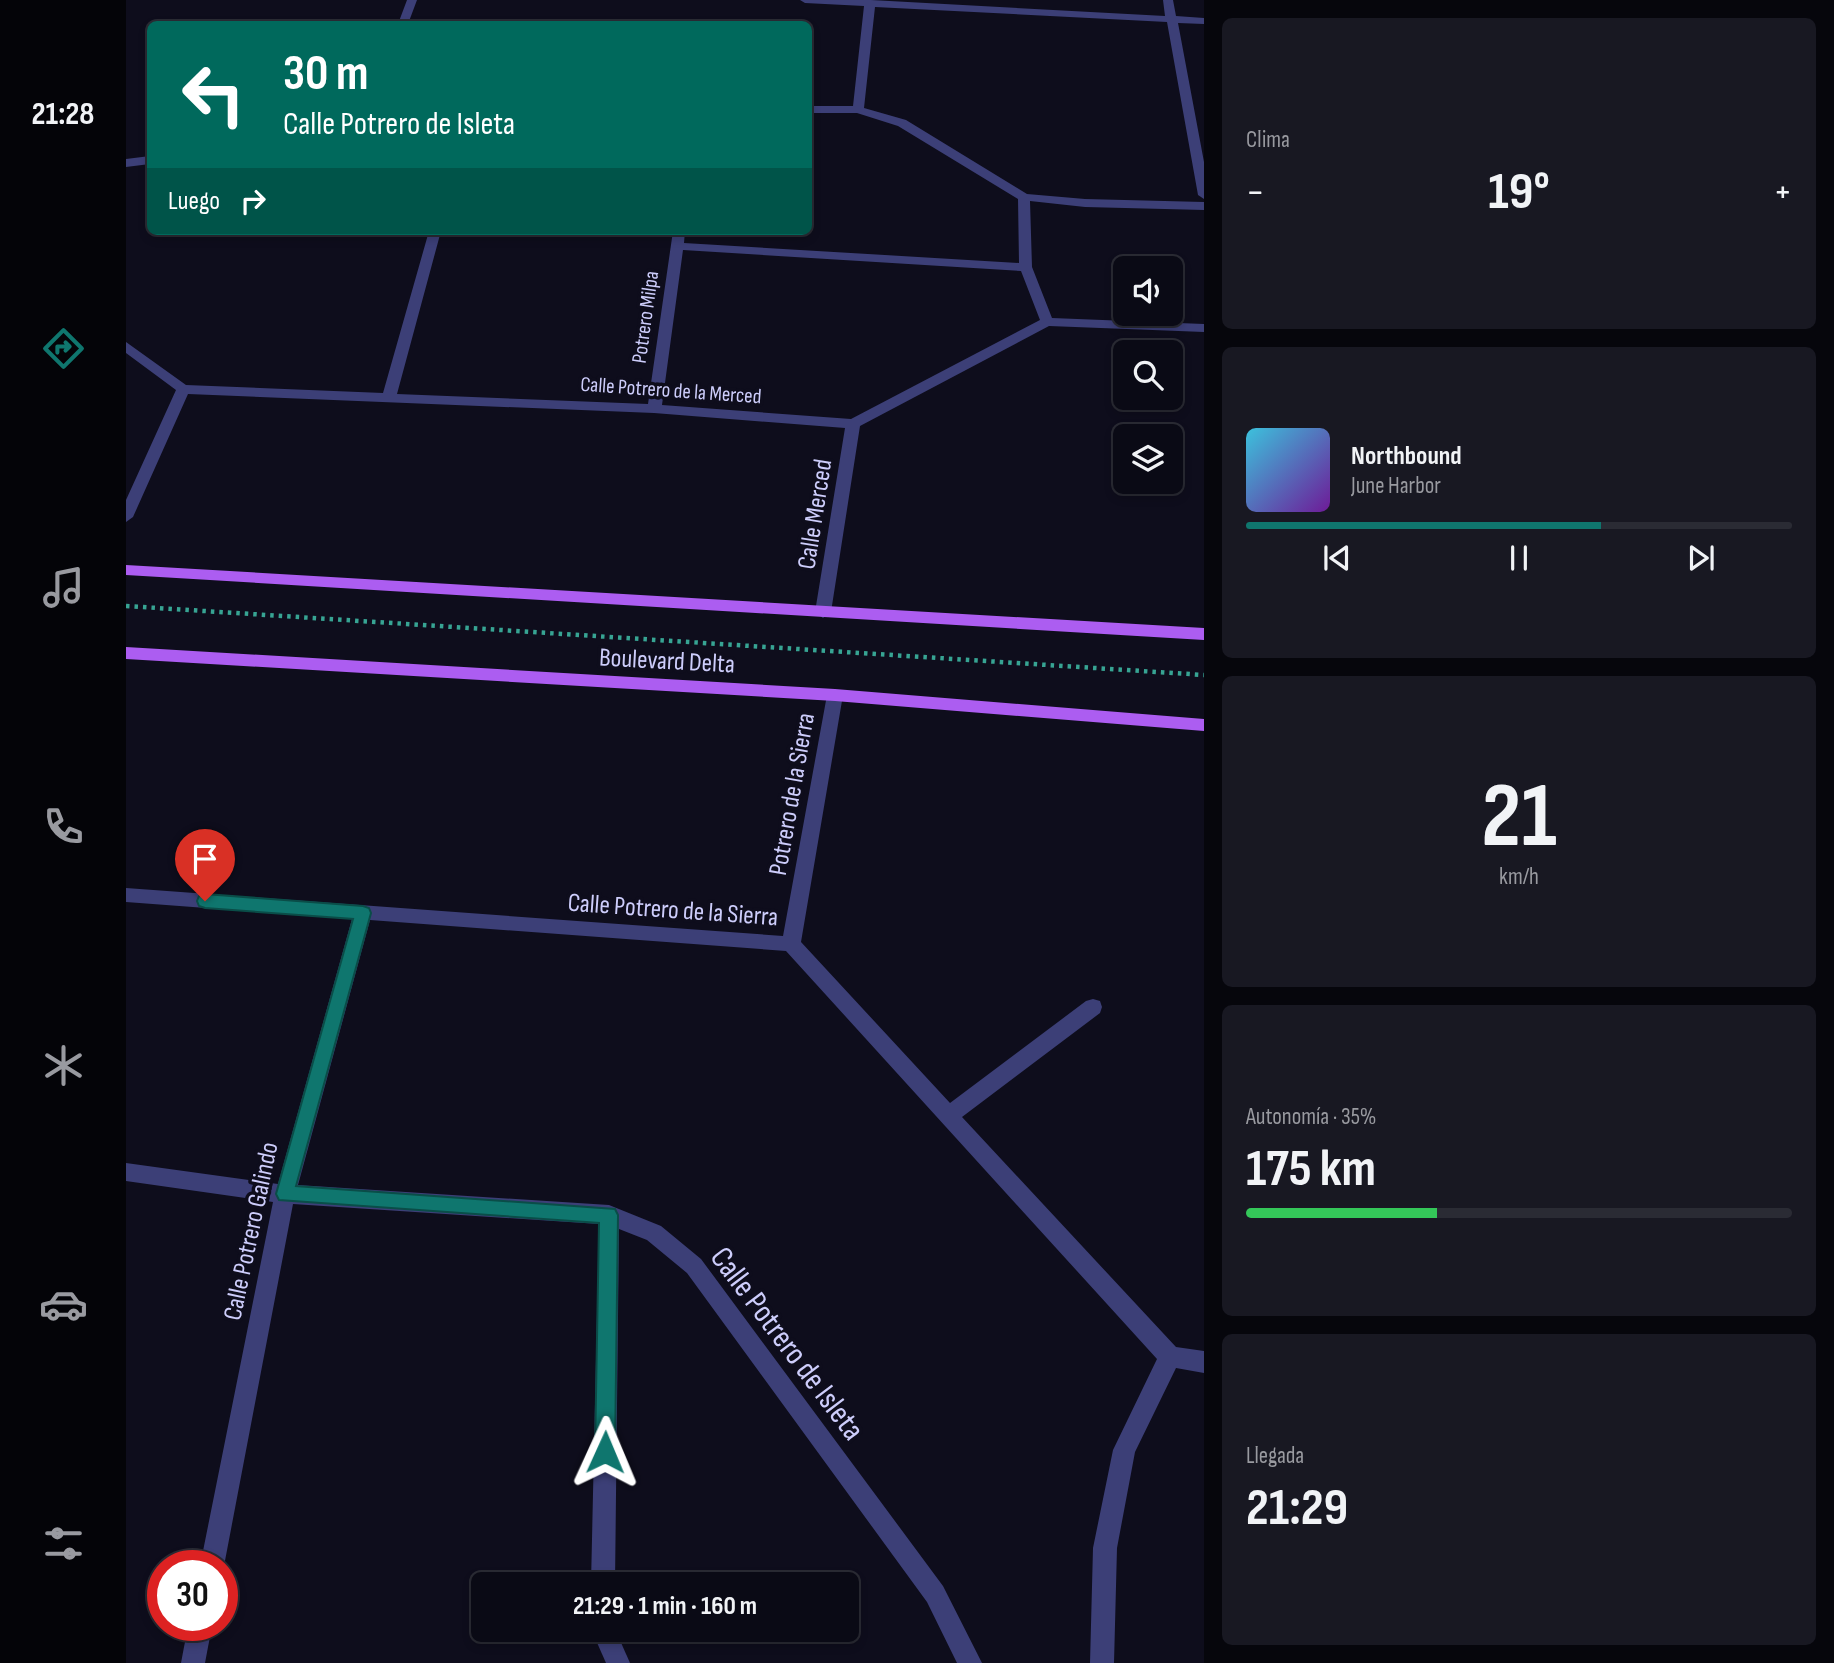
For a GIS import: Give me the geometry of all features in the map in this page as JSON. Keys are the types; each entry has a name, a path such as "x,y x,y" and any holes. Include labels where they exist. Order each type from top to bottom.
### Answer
{"main road":[{"path":"126,570 1204,634"},
{"name":"Boulevard Delta","path":"126,653 835,695 1204,725"}],"street":[{"path":"404,21 412,0"},
{"path":"804,0 1204,21"},
{"path":"1168,0 1174,20 1204,195"},
{"path":"858,110 870,4"},
{"path":"812,108 858,110 902,123 1024,197 1085,203 1204,206"},
{"path":"126,163 147,160"},
{"path":"1024,197 1026,267 1047,322"},
{"path":"389,396 434,235"},
{"name":"Potrero Milpa","path":"654,409 677,235"},
{"path":"676,246 1026,267"},
{"path":"853,424 1047,322 1204,328"},
{"path":"126,346 183,389 126,517"},
{"name":"Calle Potrero de la Merced","path":"183,389 654,409 853,424"},
{"name":"Calle Merced","path":"823,612 853,424"},
{"name":"Potrero de la Sierra","path":"791,944 835,695"},
{"name":"Calle Potrero de la Sierra","path":"126,895 791,944 1170,1357"},
{"name":"Calle Potrero Galindo","path":"215,1550 285,1194 363,913"},
{"path":"948,1116 1093,1007"},
{"name":"Calle Potrero de Isleta","path":"126,1172 285,1194 609,1215 654,1233 694,1266 935,1594 971,1663"},
{"path":"603,1572 609,1215"},
{"path":"1102,1663 1105,1548 1124,1450 1170,1357 1204,1362"},
{"path":"192,1663 197,1641"},
{"path":"609,1642 618,1663"}],"path":[{"path":"126,606 1204,675"}],"route":[{"path":"205,901 363,913 285,1194 609,1215 605,1452"}]}
